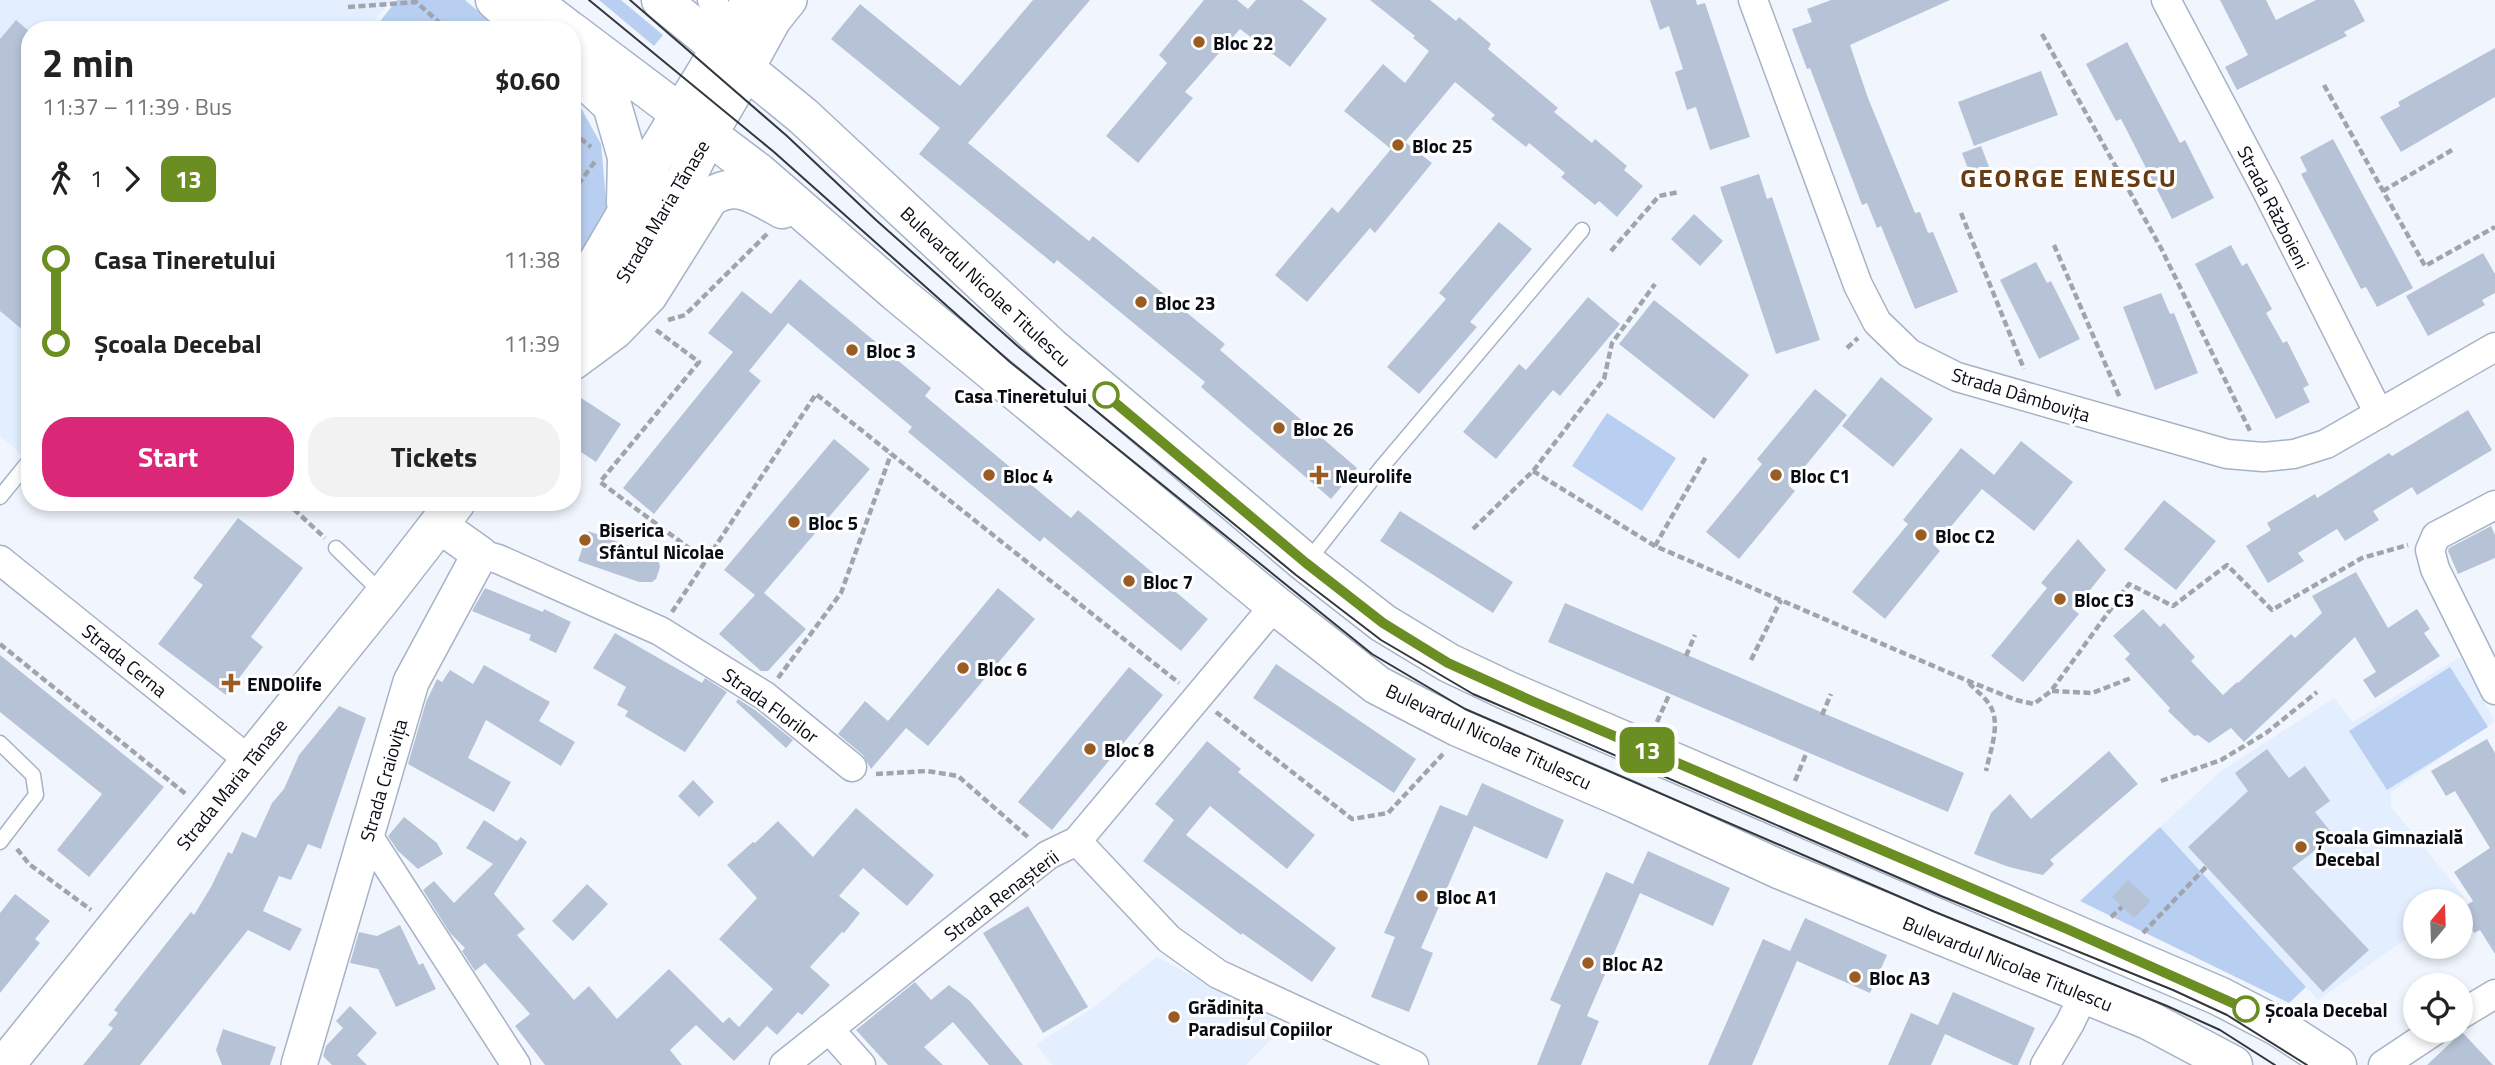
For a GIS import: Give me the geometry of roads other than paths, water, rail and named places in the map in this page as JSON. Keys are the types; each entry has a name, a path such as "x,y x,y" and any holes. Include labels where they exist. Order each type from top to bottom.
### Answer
{"main road":[{"path":"495,0 519,21"},
{"name":"Bulevardul Nicolae Titulescu","path":"530,0 558,21"},
{"name":"Bulevardul Nicolae Titulescu","path":"661,0 732,51 1052,348 1306,563 1383,623 1448,663 1506,690 2219,996 2277,1026 2337,1065"},
{"name":"Bulevardul Nicolae Titulescu","path":"581,39 759,173 1275,605 1377,685 1458,727 1782,870 2148,1020 2233,1065"},
{"name":"Strada Maria Tănase","path":"581,340 685,180 694,124 732,51"},
{"path":"581,76 612,105 627,157 624,191 627,212"},
{"name":"Strada Maria Tănase","path":"581,291 627,212 654,158 694,124"},
{"path":"581,354 614,330 648,295 709,198 720,191 745,190 822,228"},
{"name":"Strada Maria Tănase","path":"7,1064 448,514"}],"street":[{"path":"712,0 732,51"},
{"path":"732,51 750,0"},
{"path":"732,51 773,20 789,0"},
{"name":"Strada Dâmbovița","path":"1753,0 1858,285 1877,322 1909,353 1957,377 2227,454 2263,457 2294,454 2326,444 2495,347"},
{"name":"Strada Războieni","path":"2166,0 2267,191 2379,414"},
{"path":"2495,505 2436,536 2430,550 2435,569 2495,690"},
{"path":"448,514 480,554"},
{"name":"Strada Florilor","path":"480,554 498,559 660,631 765,696 852,766"},
{"name":"Strada Craiovița","path":"299,1065 411,682 480,554"},
{"name":"Strada Cerna","path":"0,560 250,761"},
{"name":"Strada Renașterii","path":"784,1065 1048,855 1077,841 1275,605"},
{"path":"368,834 516,1065"},
{"path":"1077,841 1169,939 1218,974 1413,1065"},
{"path":"2045,1065 2084,994"},
{"path":"2473,1007 2495,994"},
{"path":"829,1029 861,1065"},
{"path":"2383,1065 2416,1043"}],"lane":[{"path":"1306,563 1381,468 1582,230"},
{"path":"0,497 21,471"},
{"path":"335,548 384,595"},
{"path":"0,743 33,775 36,795 3,839"}],"tram line":[{"path":"589,0 774,152 1010,362 1372,654 1465,709 1935,912 2167,1006 2220,1030 2275,1065"},
{"path":"630,0 787,136 876,220 1021,349 1296,575 1381,640 1473,694 1941,896 2173,990 2227,1015 2307,1065"}],"place":[{"name":"Bloc 22","path":"1199,42"},
{"name":"Bloc 25","path":"1398,145"},
{"name":"Bloc 23","path":"1141,302"},
{"name":"Bloc 3","path":"852,350"},
{"name":"Casa Tineretului","path":"1106,395"},
{"name":"Bloc 26","path":"1279,428"},
{"name":"Bloc 4","path":"989,475"},
{"name":"Neurolife","path":"1319,475"},
{"name":"Bloc C1","path":"1776,475"},
{"name":"Bloc 5","path":"794,522"},
{"name":"Bloc C2","path":"1921,535"},
{"name":"Biserica Sfântul Nicolae","path":"585,540"},
{"name":"Bloc 7","path":"1129,581"},
{"name":"Bloc C3","path":"2060,599"},
{"name":"Bloc 6","path":"963,668"},
{"name":"ENDOlife","path":"231,683"},
{"name":"Bloc 8","path":"1090,749"},
{"name":"Școala Gimnazială Decebal","path":"2301,847"},
{"name":"Bloc A1","path":"1422,896"},
{"name":"Bloc A2","path":"1588,963"},
{"name":"Bloc A3","path":"1855,977"},
{"name":"Școala Decebal","path":"2246,1009"},
{"name":"Grădinița Paradisul Copiilor","path":"1174,1017"}],"district":[{"name":"GEORGE ENESCU","path":"2069,177"}]}
